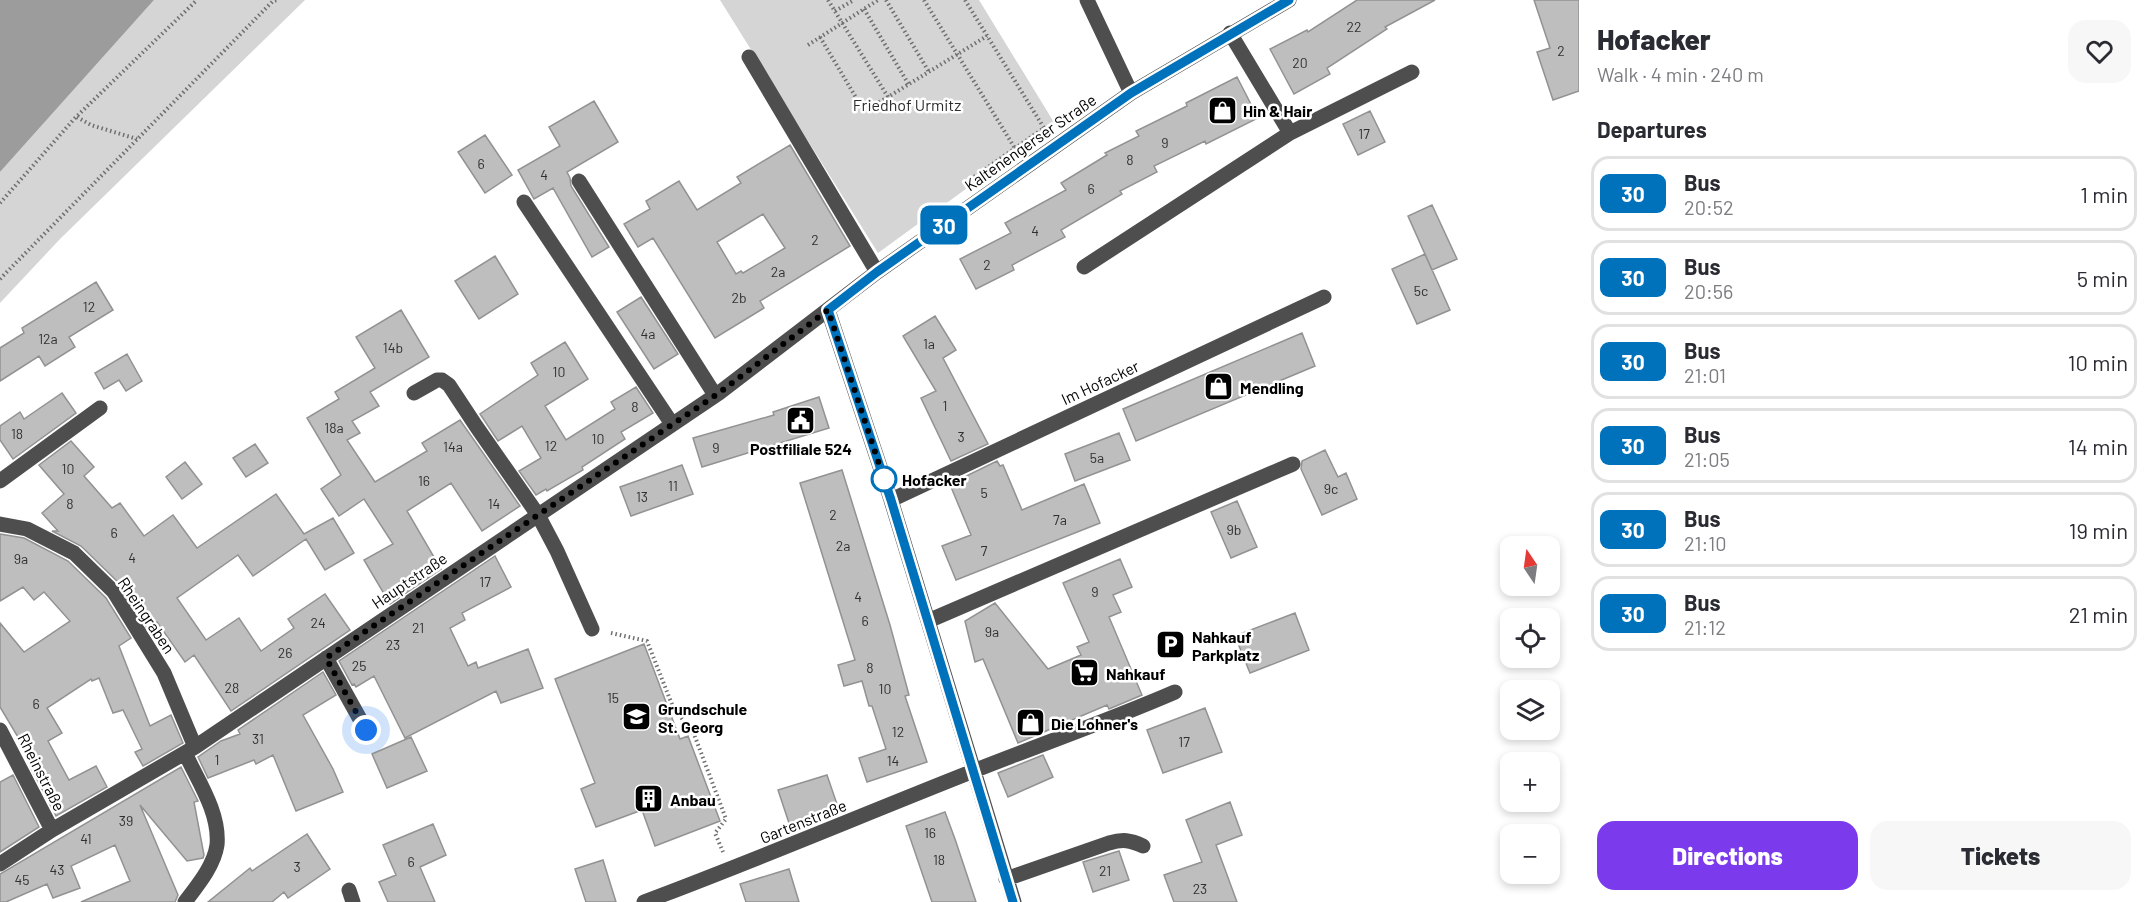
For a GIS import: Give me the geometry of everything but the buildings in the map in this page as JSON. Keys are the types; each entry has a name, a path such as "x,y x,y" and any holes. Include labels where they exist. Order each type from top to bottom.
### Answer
{"street":[{"path":"1087,0 1131,93"},
{"name":"Kaltenengerser Straße","path":"828,310 877,272 1131,93 1289,0"},
{"path":"1230,33 1290,133"},
{"path":"749,57 877,272"},
{"path":"1084,267 1290,133 1412,72"},
{"path":"579,181 715,395"},
{"path":"524,202 672,424"},
{"name":"Im Hofacker","path":"891,500 1324,297"},
{"path":"828,310 891,500 1014,902"},
{"name":"Hauptstraße","path":"0,864 52,830 190,750 715,395 828,310"},
{"path":"414,393 437,380 442,380 449,385 538,515 592,629"},
{"path":"0,482 100,408"},
{"path":"928,621 1293,464"},
{"name":"Rheingraben","path":"0,524 27,529 74,553 114,592 164,673 216,820 217,846 205,875 185,902"},
{"path":"326,658 366,730"},
{"name":"Gartenstraße","path":"644,902 730,870 974,771 1112,719 1175,692"},
{"name":"Rheinstraße","path":"0,730 52,830"},
{"path":"1006,879 1123,839 1143,846"}],"path":[{"path":"0,203 77,117 196,0"},
{"path":"0,279 273,1 278,0"},
{"path":"830,0 888,97"},
{"path":"835,11 854,0"},
{"path":"808,45 878,0"},
{"path":"886,0 929,72"},
{"path":"924,0 1016,150 1044,128 965,0"},
{"path":"864,9 909,85"},
{"path":"820,37 864,111 987,36"},
{"path":"77,117 91,125 137,139"},
{"path":"592,629 647,641 673,707 694,734 726,819 715,833 730,870"}],"green space":[{"path":"154,0 305,0 60,239 0,303 0,172"},
{"name":"Friedhof Urmitz","path":"720,0 979,0 1055,124 878,253"}],"shaded area":[{"path":"0,0 154,0 0,172"}],"bus line":[{"name":"30","path":"1013,902 891,500 828,310 877,272 1131,93 1289,0"}],"place":[{"name":"Hin & Hair","path":"1222,110"},
{"name":"Mendling","path":"1219,387"},
{"name":"Postfiliale 524","path":"801,420"},
{"name":"Hofacker","path":"884,479"},
{"name":"Nahkauf Parkplatz","path":"1171,645"},
{"name":"Nahkauf","path":"1085,673"},
{"name":"Grundschule St. Georg","path":"637,717"},
{"name":"Die Lohner's","path":"1030,723"},
{"name":"Anbau","path":"649,799"}],"route":[{"path":"366,730 326,658 719,393 828,310 884,479"}]}
